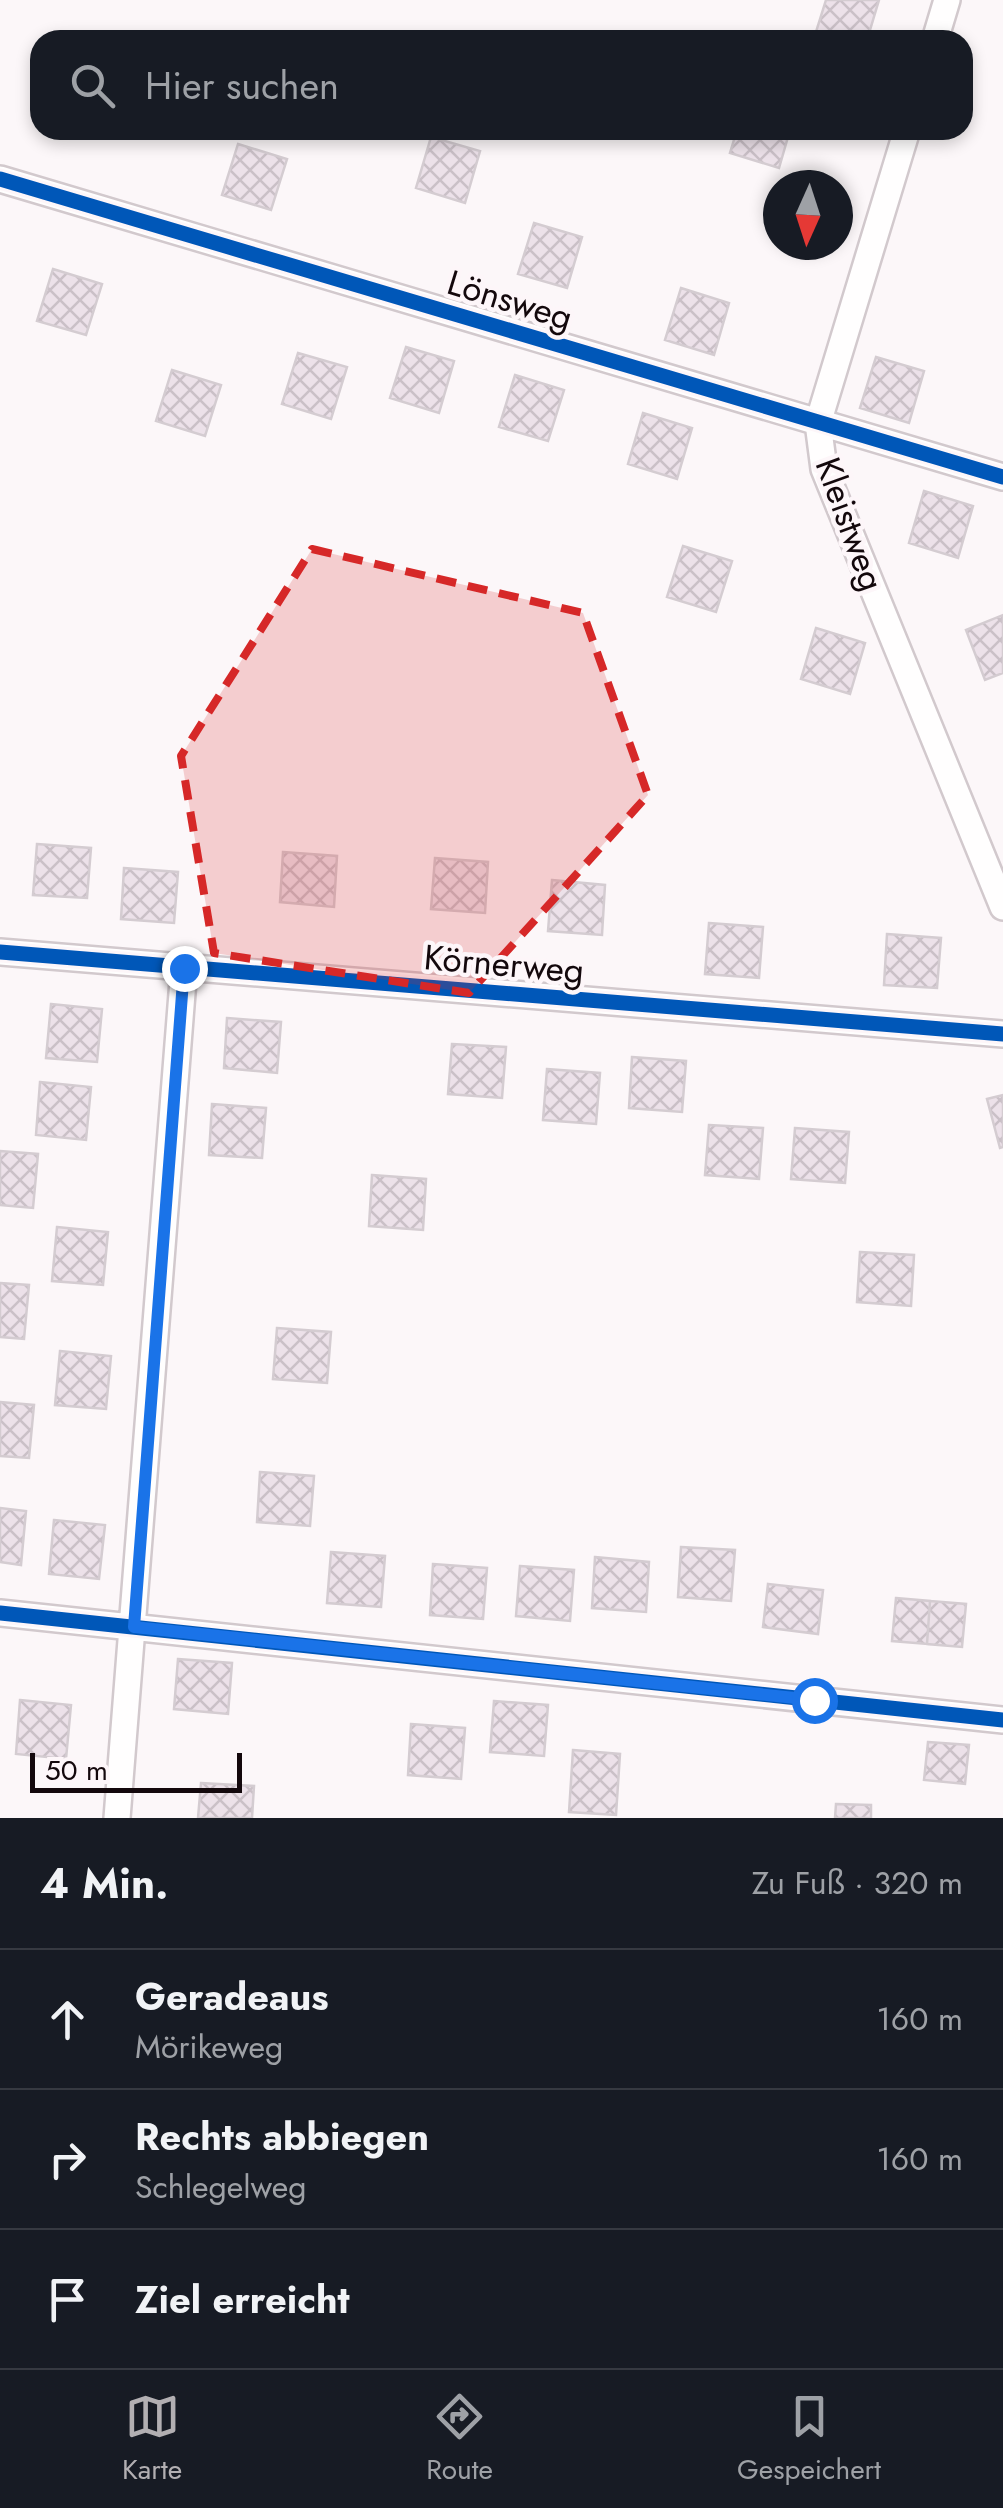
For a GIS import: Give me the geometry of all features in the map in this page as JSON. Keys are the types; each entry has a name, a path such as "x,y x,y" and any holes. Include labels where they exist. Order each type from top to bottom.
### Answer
{"street":[{"path":"938,30 947,0"},
{"name":"Kleistweg","path":"905,140 818,423 824,469 1003,907"},
{"name":"Lönsweg","path":"0,179 1003,477"},
{"name":"Körnerweg","path":"0,952 1003,1034"},
{"path":"117,1818 184,968"},
{"path":"0,1613 1003,1720"}],"highlighted area":[{"path":"312,549 583,613 648,795 469,993 214,953 181,756"}],"building":[{"path":"826,0 879,0 870,30 817,30"},
{"path":"430,140 480,151 465,203 416,188"},
{"path":"734,140 787,140 779,168 730,153"},
{"path":"238,144 287,159 271,210 222,195"},
{"path":"534,223 582,237 567,288 518,274"},
{"path":"53,269 102,284 86,335 37,321"},
{"path":"681,288 729,303 714,355 665,340"},
{"path":"406,347 454,361 439,413 390,398"},
{"path":"298,353 347,367 331,419 282,404"},
{"path":"876,357 924,371 909,423 860,408"},
{"path":"172,370 221,385 205,436 156,421"},
{"path":"515,375 564,390 548,441 499,427"},
{"path":"643,413 692,428 677,479 628,464"},
{"path":"924,491 973,506 958,558 909,543"},
{"path":"683,546 732,561 716,612 667,597"},
{"path":"1003,615 1003,673 985,680 966,630"},
{"path":"816,628 865,643 850,694 801,679"},
{"path":"37,844 91,848 87,898 33,895"},
{"path":"283,852 337,856 334,907 280,902"},
{"path":"435,858 488,862 485,913 431,909"},
{"path":"124,868 178,872 174,923 121,919"},
{"path":"552,880 605,885 602,935 548,931"},
{"path":"709,923 763,927 759,978 705,974"},
{"path":"887,934 941,938 937,988 884,985"},
{"path":"51,1004 102,1009 97,1062 46,1058"},
{"path":"227,1018 281,1022 277,1073 224,1068"},
{"path":"452,1044 506,1047 502,1098 448,1094"},
{"path":"632,1057 686,1061 682,1112 629,1108"},
{"path":"547,1069 600,1073 596,1124 543,1120"},
{"path":"40,1082 91,1087 86,1140 36,1135"},
{"path":"1003,1095 1003,1147 1000,1148 987,1099"},
{"path":"212,1104 266,1108 262,1158 209,1155"},
{"path":"709,1125 763,1128 759,1179 705,1175"},
{"path":"795,1128 849,1132 845,1183 791,1179"},
{"path":"0,1151 38,1154 33,1208 0,1205"},
{"path":"372,1175 426,1179 423,1230 369,1226"},
{"path":"57,1227 108,1232 103,1285 52,1281"},
{"path":"860,1252 914,1255 911,1306 857,1302"},
{"path":"0,1283 29,1285 24,1339 0,1337"},
{"path":"277,1328 331,1332 327,1383 273,1379"},
{"path":"60,1351 111,1356 106,1409 55,1405"},
{"path":"0,1402 34,1405 29,1458 0,1456"},
{"path":"260,1472 314,1476 310,1526 257,1522"},
{"path":"0,1508 26,1511 21,1565 0,1562"},
{"path":"54,1520 105,1525 99,1579 49,1574"},
{"path":"681,1547 735,1550 731,1601 678,1597"},
{"path":"331,1552 385,1556 381,1607 327,1603"},
{"path":"595,1557 649,1562 646,1612 592,1608"},
{"path":"433,1564 487,1568 483,1619 430,1615"},
{"path":"520,1566 574,1570 570,1621 516,1616"},
{"path":"768,1584 823,1590 818,1634 763,1627"},
{"path":"896,1598 930,1601 927,1644 892,1641"},
{"path":"930,1601 966,1604 962,1647 927,1644"},
{"path":"178,1659 232,1663 228,1714 174,1709"},
{"path":"20,1700 71,1705 66,1759 16,1754"},
{"path":"494,1701 548,1705 544,1756 490,1752"},
{"path":"411,1724 465,1728 461,1779 408,1775"},
{"path":"928,1742 969,1745 965,1784 924,1780"},
{"path":"573,1750 620,1754 616,1815 569,1812"},
{"path":"201,1783 254,1786 252,1818 198,1818"},
{"path":"836,1804 871,1805 871,1818 835,1818"}],"cycle path":[{"path":"0,179 1003,477"},
{"path":"0,952 1003,1034"},
{"path":"0,1613 1003,1720"}],"route":[{"path":"184,968 134,1627 814,1700"}]}
